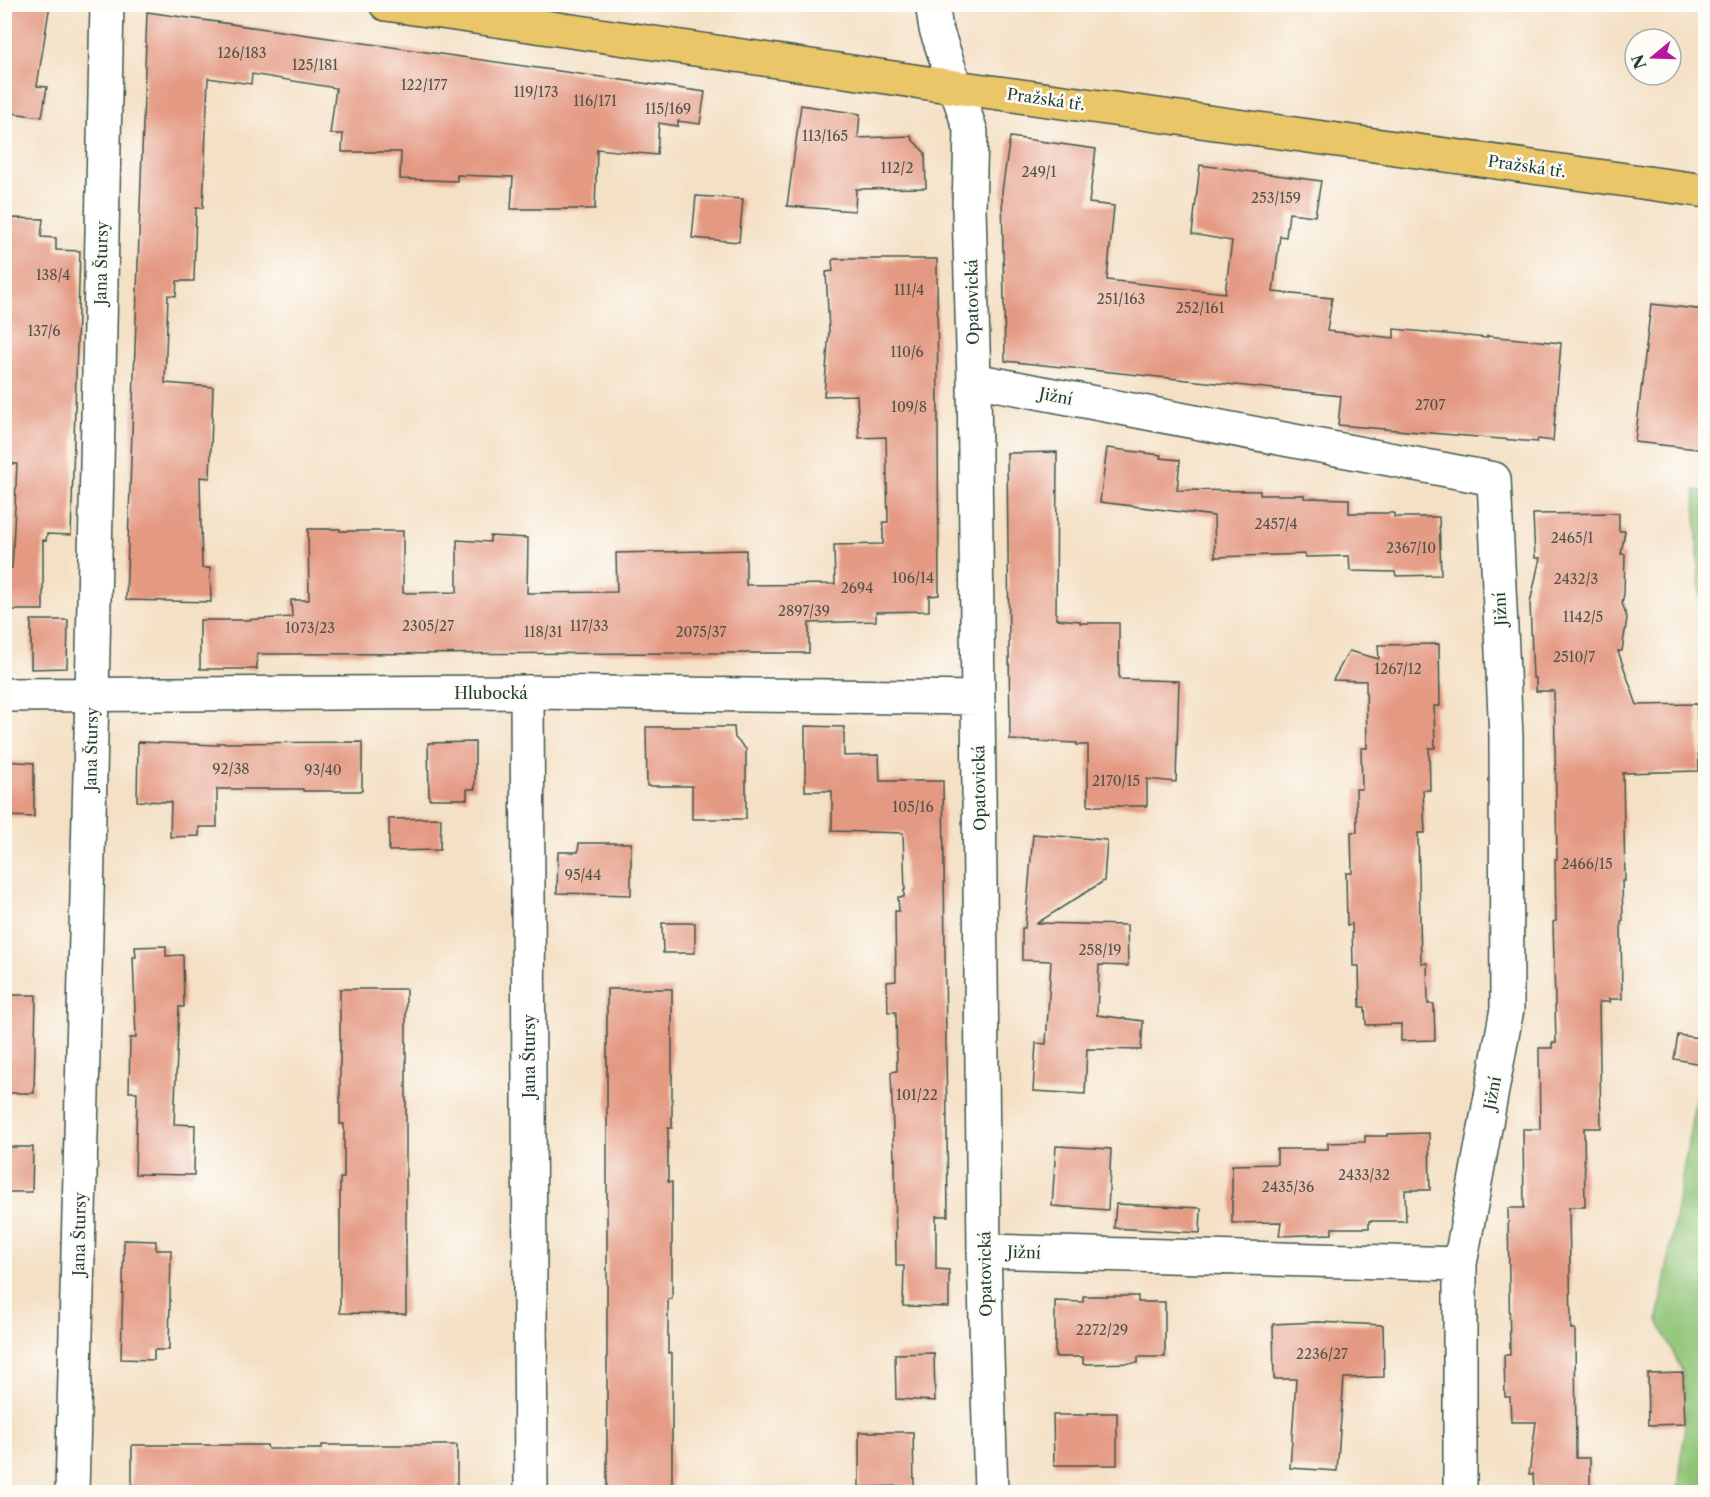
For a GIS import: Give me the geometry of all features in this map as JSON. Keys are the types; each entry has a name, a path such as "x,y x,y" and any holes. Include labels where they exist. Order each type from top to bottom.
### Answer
{"main road":[{"name":"Pražská tř.","path":"386,4 955,87 1706,191"}],"street":[{"name":"Jana Štursy","path":"72,1492 107,4"},
{"name":"Opatovická","path":"932,4 936,29 970,132 969,209 974,380 984,1251 991,1492"},
{"name":"Jižní","path":"974,380 1494,479 1506,737 1507,1009 1460,1264 1460,1492"},
{"name":"Jana Štursy","path":"527,692 531,1492"},
{"name":"Hlubocká","path":"4,695 527,692 978,698"},
{"name":"Jižní","path":"984,1251 1460,1264"}],"green space":[{"path":"1695,490 1705,492 1705,707"},
{"path":"1705,1043 1705,1492 1678,1492 1685,1424 1683,1373 1658,1320"},
{"path":"772,1488 772,1492 673,1492 673,1489"}],"building":[{"path":"4,4 50,4 37,86 47,87 42,117 4,112"},
{"path":"147,12 705,92 700,124 678,121 678,126 659,123 657,155 597,149 595,209 511,209 513,177 457,175 457,181 400,179 401,152 342,152 343,134 330,134 336,88 252,74 251,84 208,78 203,208 196,208 194,281 177,281 176,296 168,295 165,383 213,387 210,478 200,477 202,568 210,568 211,602 126,600"},
{"path":"801,105 860,114 858,138 911,136 925,153 926,188 856,189 855,211 787,206"},
{"path":"1010,137 1096,149 1089,203 1114,206 1107,280 1225,293 1232,241 1192,234 1200,165 1321,181 1315,216 1289,213 1286,237 1280,236 1273,292 1332,298 1327,331 1394,338 1394,329 1561,343 1553,441 1538,439 1537,442 1338,425 1341,396 1005,361 1002,191"},
{"path":"696,196 743,199 739,242 692,238"},
{"path":"11,218 43,219 41,237 56,238 56,250 80,251 71,535 47,534 46,541 43,540 43,610 4,610 4,567 12,568 17,464 4,463 4,273 10,273"},
{"path":"834,259 937,259 939,595 929,596 929,611 876,612 876,621 809,623 809,653 257,654 257,669 200,669 200,620 292,617 291,600 309,600 308,529 403,531 403,593 457,592 457,540 490,542 490,536 528,538 527,593 617,592 616,553 746,550 746,585 835,584 834,545 883,544 883,522 888,522 886,437 859,438 857,395 824,396 829,331 826,272 833,271 832,261"},
{"path":"1651,304 1706,310 1706,450 1635,442"},
{"path":"1107,448 1161,455 1160,458 1180,460 1177,490 1260,491 1260,495 1304,495 1304,498 1349,499 1349,513 1394,513 1394,517 1439,517 1441,575 1396,576 1395,572 1350,571 1349,556 1305,557 1305,554 1215,557 1214,516 1100,502"},
{"path":"1057,452 1056,619 1080,621 1080,623 1119,623 1119,679 1179,681 1176,782 1147,779 1147,806 1088,806 1088,745 1010,740 1007,453"},
{"path":"1619,513 1619,531 1625,531 1621,554 1625,554 1622,603 1627,618 1622,651 1618,651 1637,705 1697,704 1699,771 1623,773 1625,881 1622,881 1622,999 1599,1002 1601,1128 1584,1128 1585,1207 1569,1207 1571,1329 1575,1329 1576,1458 1590,1458 1590,1492 1537,1492 1537,1488 1534,1488 1533,1474 1529,1474 1536,1422 1511,1422 1510,1397 1505,1397 1504,1355 1510,1355 1508,1208 1524,1208 1523,1129 1540,1129 1539,1048 1552,1048 1552,1043 1556,1043 1553,922 1556,921 1555,859 1557,859 1554,691 1536,691 1536,678 1533,678 1530,603 1540,558 1535,558 1533,514"},
{"path":"31,620 68,620 67,668 31,669"},
{"path":"1439,644 1440,706 1434,706 1435,748 1429,748 1430,790 1423,790 1425,833 1418,833 1421,963 1427,963 1428,1004 1434,1004 1435,1040 1401,1041 1401,1024 1366,1025 1365,1007 1360,1007 1359,966 1353,966 1352,924 1347,925 1346,873 1352,873 1351,832 1357,832 1356,789 1362,789 1361,748 1367,748 1366,681 1333,680 1349,651 1379,659 1378,645"},
{"path":"805,726 844,727 844,756 879,755 880,781 943,781 948,1216 936,1216 936,1269 949,1270 949,1307 903,1306 904,1266 896,1266 891,1072 897,1071 896,1012 888,1012 887,982 896,981 895,911 899,911 898,897 904,897 905,890 903,833 832,831 832,791 805,791"},
{"path":"646,727 734,727 735,738 746,749 746,819 692,819 692,786 647,786"},
{"path":"138,742 218,745 218,743 362,742 362,791 217,789 217,827 199,827 199,836 170,837 171,802 137,801"},
{"path":"475,742 475,789 467,789 467,799 429,799 428,743"},
{"path":"4,761 34,763 34,817 6,816"},
{"path":"441,818 440,850 389,851 389,819"},
{"path":"1033,834 1107,840 1104,881 1037,923 1127,925 1128,966 1099,965 1097,1015 1143,1021 1141,1050 1087,1049 1085,1094 1033,1091 1036,1043 1046,1044 1051,961 1022,960 1022,928 1025,928"},
{"path":"579,843 631,843 631,895 557,893 558,852 578,852"},
{"path":"662,923 695,923 695,953 663,953"},
{"path":"166,946 166,956 183,955 184,1007 179,1007 174,1124 195,1125 194,1175 135,1174 137,1092 129,1092 130,1038 136,1038 133,957 136,957 135,947"},
{"path":"340,989 406,989 406,1314 340,1313 340,1178 344,1178 344,1124 340,1124"},
{"path":"607,989 672,989 672,1128 668,1128 668,1182 672,1182 672,1299 668,1299 668,1353 672,1353 672,1492 607,1492"},
{"path":"4,995 36,995 34,1093 4,1093"},
{"path":"1678,1035 1706,1039 1706,1065 1674,1059"},
{"path":"1429,1133 1430,1190 1405,1190 1406,1221 1369,1221 1369,1228 1332,1228 1332,1234 1279,1236 1281,1222 1232,1223 1232,1165 1277,1164 1277,1149 1328,1149 1328,1143 1365,1142 1365,1136"},
{"path":"1056,1146 1111,1149 1108,1210 1052,1206"},
{"path":"4,1147 33,1147 32,1192 4,1192"},
{"path":"1116,1204 1201,1208 1200,1233 1114,1228"},
{"path":"124,1240 156,1241 156,1250 171,1250 169,1350 154,1350 154,1360 121,1359"},
{"path":"1083,1296 1138,1296 1138,1302 1165,1302 1165,1357 1138,1357 1138,1363 1083,1364 1083,1357 1055,1357 1055,1301 1083,1302"},
{"path":"1318,1322 1383,1325 1384,1377 1344,1378 1337,1471 1290,1468 1296,1379 1274,1379 1273,1324"},
{"path":"934,1353 935,1401 896,1399 895,1354"},
{"path":"1683,1373 1685,1424 1649,1425 1648,1374"},
{"path":"1088,1413 1117,1413 1117,1465 1054,1465 1053,1415 1088,1415"},
{"path":"859,1432 913,1432 914,1486 859,1487"},
{"path":"132,1445 267,1445 268,1449 322,1449 322,1445 457,1445 457,1492 132,1492"}]}
